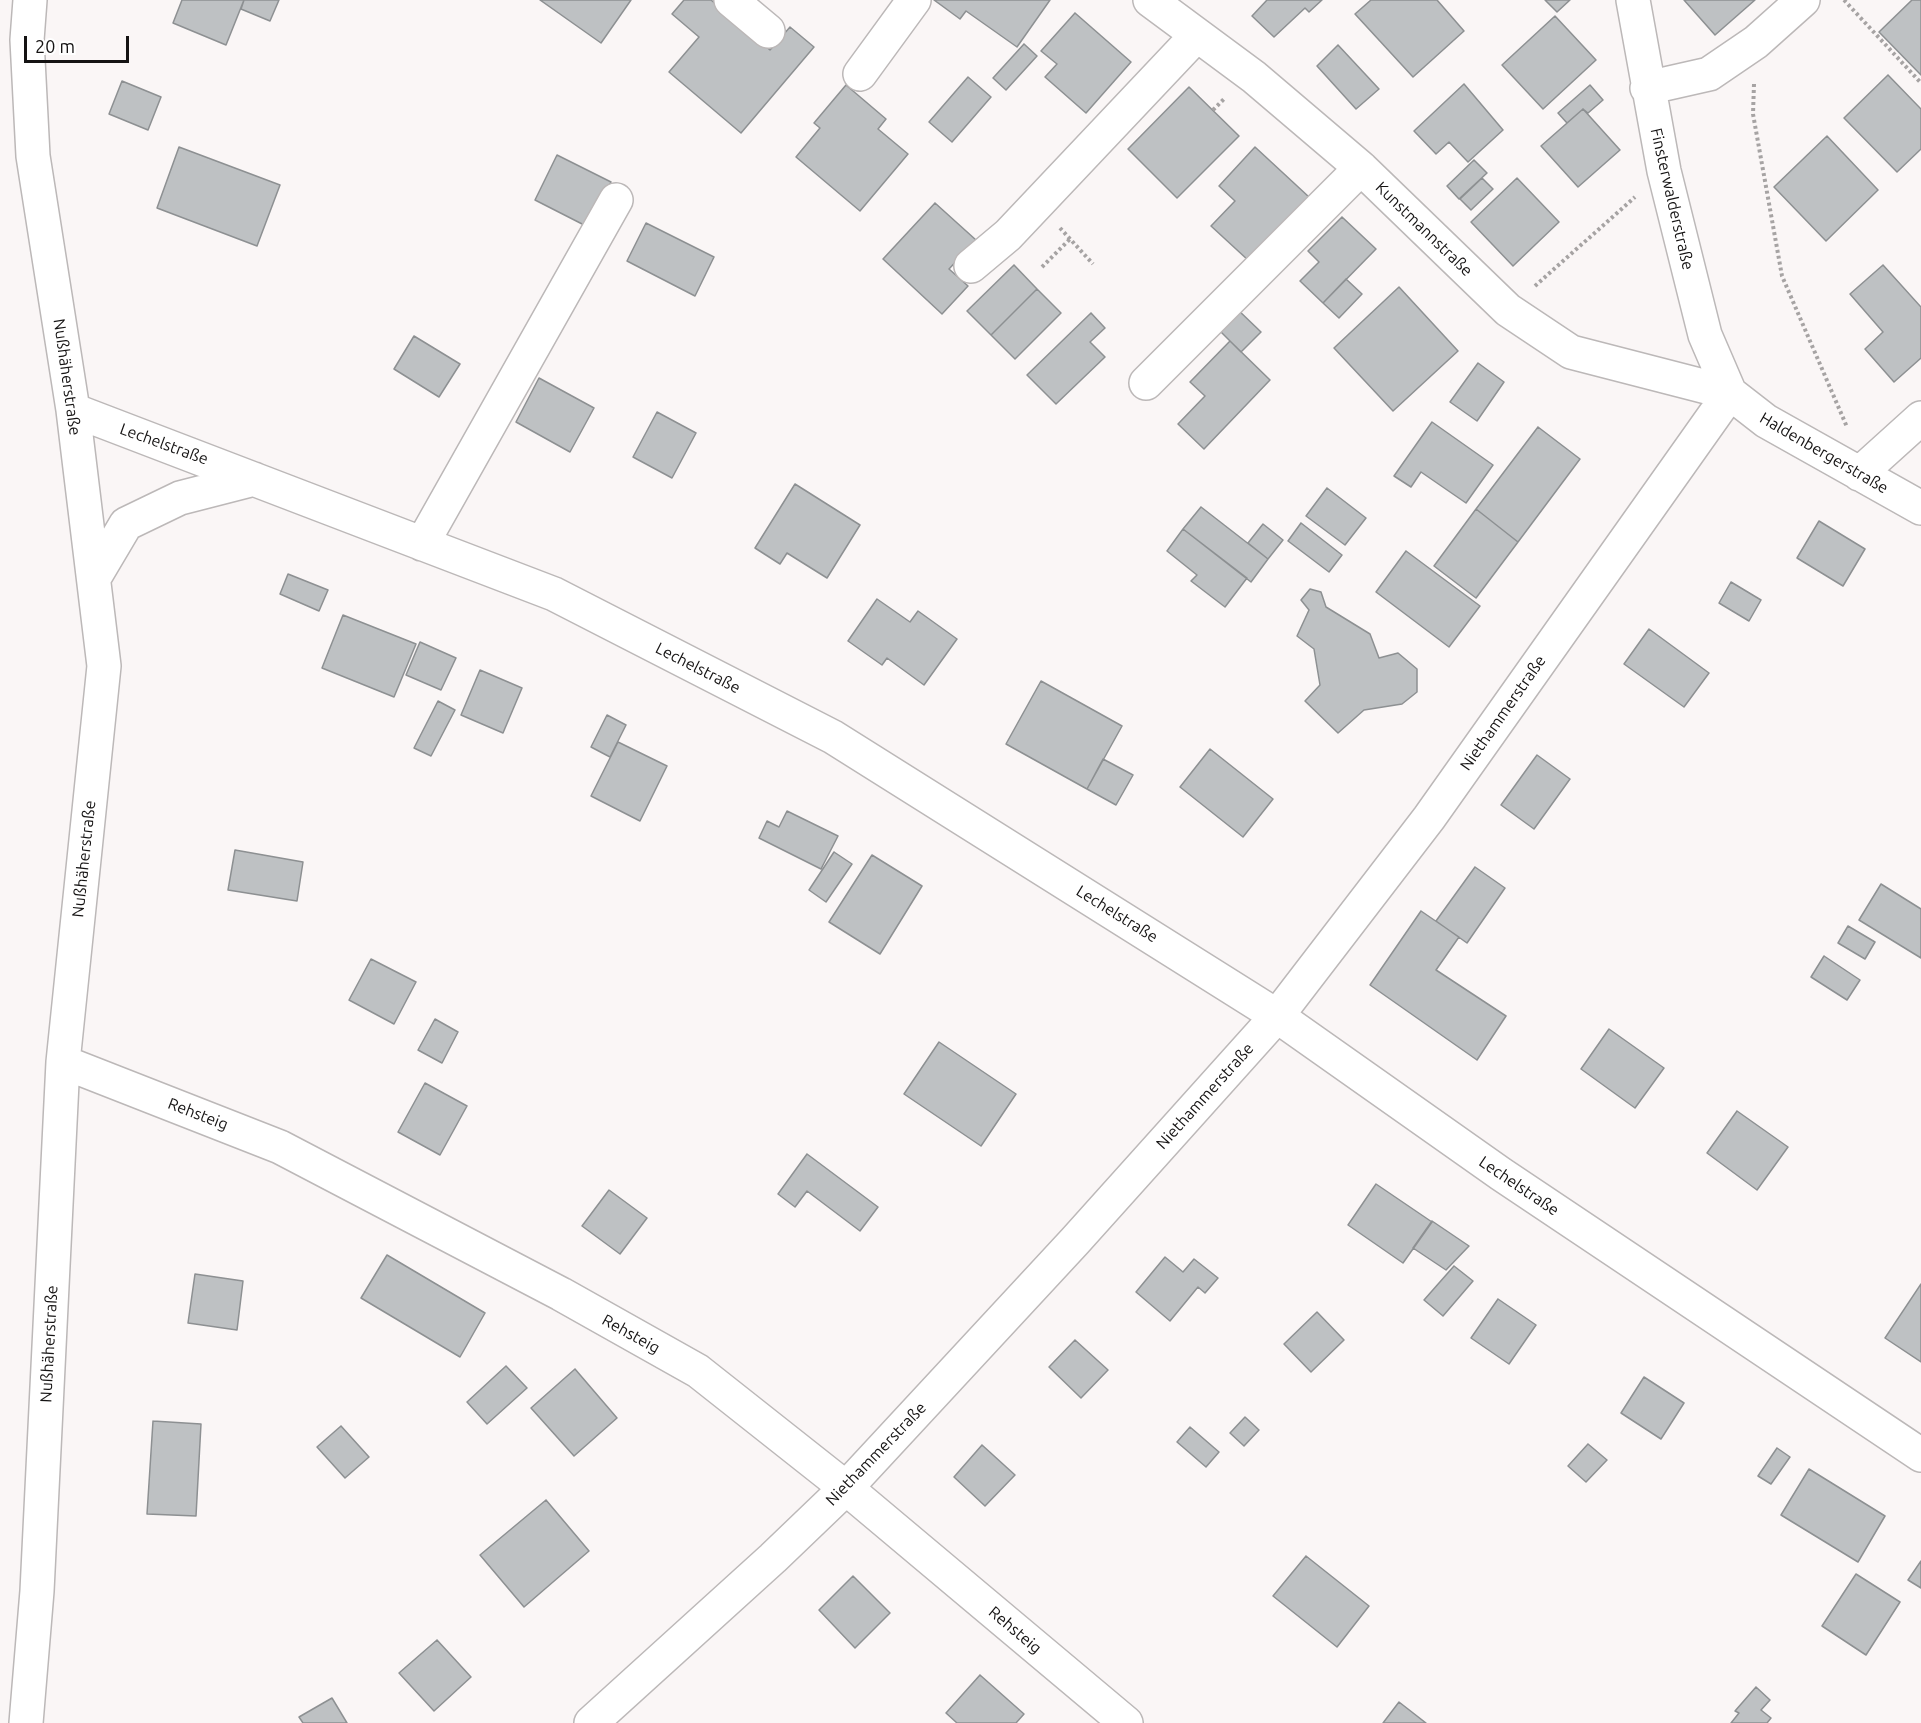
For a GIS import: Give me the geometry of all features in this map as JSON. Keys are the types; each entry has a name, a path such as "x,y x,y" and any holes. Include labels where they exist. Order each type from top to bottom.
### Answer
{"street":[{"name":"Nußhäherstraße","path":"26,1723 37,1591 63,1062 104,666 73,410 33,156 27,40 30,0"},
{"path":"731,0 768,31"},
{"path":"860,74 914,0"},
{"name":"Kunstmannstraße","path":"1150,0 1254,77 1361,168 1508,310 1571,352 1730,393"},
{"name":"Finsterwalderstraße","path":"1633,0 1647,88 1664,171 1705,335 1730,393"},
{"path":"1647,88 1709,74 1756,42 1803,0"},
{"path":"971,266 1008,236 1197,35"},
{"path":"1146,383 1361,168"},
{"path":"423,544 616,200"},
{"name":"Haldenbergerstraße","path":"1730,393 1766,421 1921,508"},
{"name":"Niethammerstraße","path":"591,1723 773,1558 846,1488 1075,1241 1277,1016 1429,818 1730,393"},
{"name":"Lechelstraße","path":"73,410 554,594 833,736 1277,1016 1501,1174 1921,1455"},
{"path":"1859,474 1921,418"},
{"name":"Lechelstraße","path":"94,578 126,524 180,498 254,479"},
{"name":"Rehsteig","path":"63,1062 280,1147 561,1294 698,1371 846,1488 1126,1723"}],"path":[{"path":"1844,0 1921,83"},
{"path":"1756,42 1753,114 1782,276 1845,419 1859,474"},
{"path":"1508,310 1664,171"},
{"path":"1042,267 1070,238"}],"building":[{"path":"182,0 244,0 226,45 173,23"},
{"path":"244,0 279,0 270,21 241,9"},
{"path":"540,0 631,0 601,43"},
{"path":"684,0 711,0 770,50 790,27 814,47 741,133 669,72 699,37 672,14"},
{"path":"934,0 1050,0 1017,47 966,11 960,19"},
{"path":"1267,0 1322,0 1309,12 1305,8 1274,37 1252,16"},
{"path":"1371,0 1437,0 1464,31 1413,77 1355,14"},
{"path":"1545,0 1570,0 1557,12"},
{"path":"1684,0 1755,0 1715,35"},
{"path":"1912,0 1921,0 1921,75 1879,32"},
{"path":"1075,13 1131,62 1086,113 1045,77 1057,64 1041,51"},
{"path":"1555,16 1596,60 1543,109 1502,65"},
{"path":"1024,44 1037,56 1006,90 993,78"},
{"path":"1338,45 1379,89 1356,109 1317,66"},
{"path":"1888,75 1921,109 1921,149 1897,172 1844,118"},
{"path":"968,77 991,97 952,142 929,122"},
{"path":"122,81 161,97 148,130 109,114"},
{"path":"1464,84 1503,130 1468,162 1449,142 1436,154 1414,131"},
{"path":"846,85 886,119 878,129 908,154 860,211 796,157 820,128 814,123"},
{"path":"1590,85 1603,100 1588,113 1583,109 1567,123 1558,113"},
{"path":"1189,87 1239,136 1177,198 1128,149"},
{"path":"1583,109 1620,150 1578,187 1541,146"},
{"path":"1827,136 1878,190 1826,241 1774,187"},
{"path":"179,147 280,185 257,246 157,208"},
{"path":"1255,147 1309,197 1249,261 1211,226 1235,201 1219,186"},
{"path":"557,155 611,182 588,227 535,200"},
{"path":"1474,160 1487,173 1459,199 1447,186"},
{"path":"1482,178 1493,189 1471,210 1460,199"},
{"path":"1517,178 1559,222 1513,266 1471,222"},
{"path":"935,203 976,240 949,269 968,286 942,314 883,259"},
{"path":"1342,217 1376,249 1323,303 1300,281 1319,262 1308,251"},
{"path":"646,223 714,257 695,296 627,261"},
{"path":"1014,265 1037,289 991,335 967,311"},
{"path":"1883,265 1921,307 1921,358 1894,382 1865,349 1883,332 1850,294"},
{"path":"1346,279 1362,294 1339,318 1323,303"},
{"path":"1399,287 1458,351 1393,411 1334,348"},
{"path":"1037,289 1061,313 1015,359 991,335"},
{"path":"1235,307 1261,332 1241,352 1216,327"},
{"path":"1091,313 1105,328 1090,342 1105,357 1056,404 1027,375"},
{"path":"414,336 460,364 439,397 394,369"},
{"path":"1230,341 1270,380 1204,449 1178,424 1205,396 1190,382"},
{"path":"1478,363 1504,382 1477,421 1450,402"},
{"path":"539,378 594,408 570,452 516,422"},
{"path":"657,412 696,433 672,478 633,457"},
{"path":"1432,422 1493,465 1466,503 1421,472 1411,487 1394,476"},
{"path":"1538,427 1580,459 1518,542 1476,509"},
{"path":"795,484 860,525 827,578 787,553 780,564 755,548"},
{"path":"1327,488 1366,518 1345,545 1306,516"},
{"path":"1201,507 1268,559 1251,582 1183,529"},
{"path":"1476,509 1518,542 1476,598 1434,566"},
{"path":"1819,521 1865,549 1843,586 1797,558"},
{"path":"1301,523 1342,555 1329,572 1288,541"},
{"path":"1263,524 1283,540 1268,559 1248,543"},
{"path":"1183,529 1247,578 1225,607 1191,581 1197,575 1167,551"},
{"path":"1406,551 1480,606 1449,647 1376,592"},
{"path":"288,574 328,590 319,611 280,594"},
{"path":"1731,582 1761,600 1749,621 1719,603"},
{"path":"1310,589 1321,592 1326,607 1370,634 1379,658 1398,653 1417,669 1417,692 1402,704 1364,710 1338,733 1305,701 1320,685 1314,649 1297,636 1309,610 1301,600"},
{"path":"877,599 910,622 918,611 957,639 924,685 887,658 882,665 848,641"},
{"path":"343,615 416,644 394,697 322,668"},
{"path":"1649,629 1709,673 1684,707 1624,664"},
{"path":"420,642 456,658 441,690 406,675"},
{"path":"480,670 522,688 503,733 461,715"},
{"path":"1041,681 1122,726 1087,789 1006,744"},
{"path":"438,701 455,710 431,756 414,748"},
{"path":"607,715 626,725 610,757 591,747"},
{"path":"618,742 667,766 640,821 591,796"},
{"path":"1210,749 1273,799 1243,837 1180,787"},
{"path":"1537,755 1570,779 1534,829 1501,805"},
{"path":"1103,759 1133,775 1116,805 1087,789"},
{"path":"787,811 838,836 821,869 759,838 767,821 779,827"},
{"path":"235,850 303,862 297,901 228,890"},
{"path":"834,852 852,864 826,902 809,890"},
{"path":"872,855 922,886 880,954 829,922"},
{"path":"1475,867 1505,888 1467,943 1436,921"},
{"path":"1881,884 1921,909 1921,958 1859,920"},
{"path":"1421,911 1459,937 1436,970 1506,1016 1477,1060 1370,985"},
{"path":"1848,926 1875,942 1865,959 1838,943"},
{"path":"1824,956 1860,980 1847,1000 1811,977"},
{"path":"371,959 416,982 394,1024 349,1000"},
{"path":"435,1019 458,1032 442,1063 418,1050"},
{"path":"1609,1029 1664,1068 1635,1108 1581,1069"},
{"path":"939,1042 1016,1094 981,1146 904,1094"},
{"path":"425,1083 467,1106 440,1155 398,1132"},
{"path":"1737,1111 1788,1147 1757,1190 1707,1153"},
{"path":"807,1154 878,1207 860,1231 807,1191 795,1207 778,1194"},
{"path":"1376,1184 1432,1222 1403,1263 1348,1225"},
{"path":"609,1190 647,1218 620,1254 582,1226"},
{"path":"1432,1221 1469,1246 1446,1270 1413,1248"},
{"path":"387,1255 485,1313 460,1357 361,1298"},
{"path":"1165,1257 1183,1272 1194,1259 1218,1278 1205,1293 1198,1287 1170,1321 1136,1292"},
{"path":"1454,1266 1473,1281 1443,1316 1424,1300"},
{"path":"195,1274 243,1281 237,1330 188,1323"},
{"path":"1921,1284 1921,1362 1885,1338"},
{"path":"1498,1299 1536,1325 1509,1364 1471,1338"},
{"path":"1317,1312 1344,1340 1311,1372 1284,1344"},
{"path":"1075,1340 1108,1370 1081,1398 1049,1367"},
{"path":"506,1366 527,1388 487,1424 467,1402"},
{"path":"575,1369 617,1418 574,1456 531,1408"},
{"path":"1644,1377 1684,1403 1661,1439 1621,1413"},
{"path":"1245,1417 1259,1430 1244,1446 1230,1433"},
{"path":"153,1421 201,1424 196,1516 147,1514"},
{"path":"341,1426 369,1457 345,1478 317,1447"},
{"path":"1190,1427 1219,1452 1206,1467 1177,1442"},
{"path":"1588,1444 1607,1460 1586,1482 1568,1466"},
{"path":"982,1445 1015,1475 985,1506 954,1477"},
{"path":"1777,1448 1790,1457 1771,1484 1758,1476"},
{"path":"1809,1469 1885,1516 1858,1562 1781,1515"},
{"path":"546,1500 589,1551 524,1607 480,1555"},
{"path":"1306,1556 1369,1606 1337,1647 1273,1596"},
{"path":"1921,1561 1921,1588 1908,1580"},
{"path":"1856,1574 1900,1602 1866,1655 1822,1626"},
{"path":"853,1576 890,1613 855,1648 819,1610"},
{"path":"437,1640 471,1677 434,1711 399,1673"},
{"path":"980,1675 1024,1714 1016,1723 957,1723 946,1713"},
{"path":"1756,1687 1770,1700 1761,1710 1771,1718 1767,1723 1731,1723 1739,1713 1735,1711"},
{"path":"332,1698 347,1723 303,1723 299,1717"},
{"path":"1399,1702 1426,1723 1383,1723"}]}
